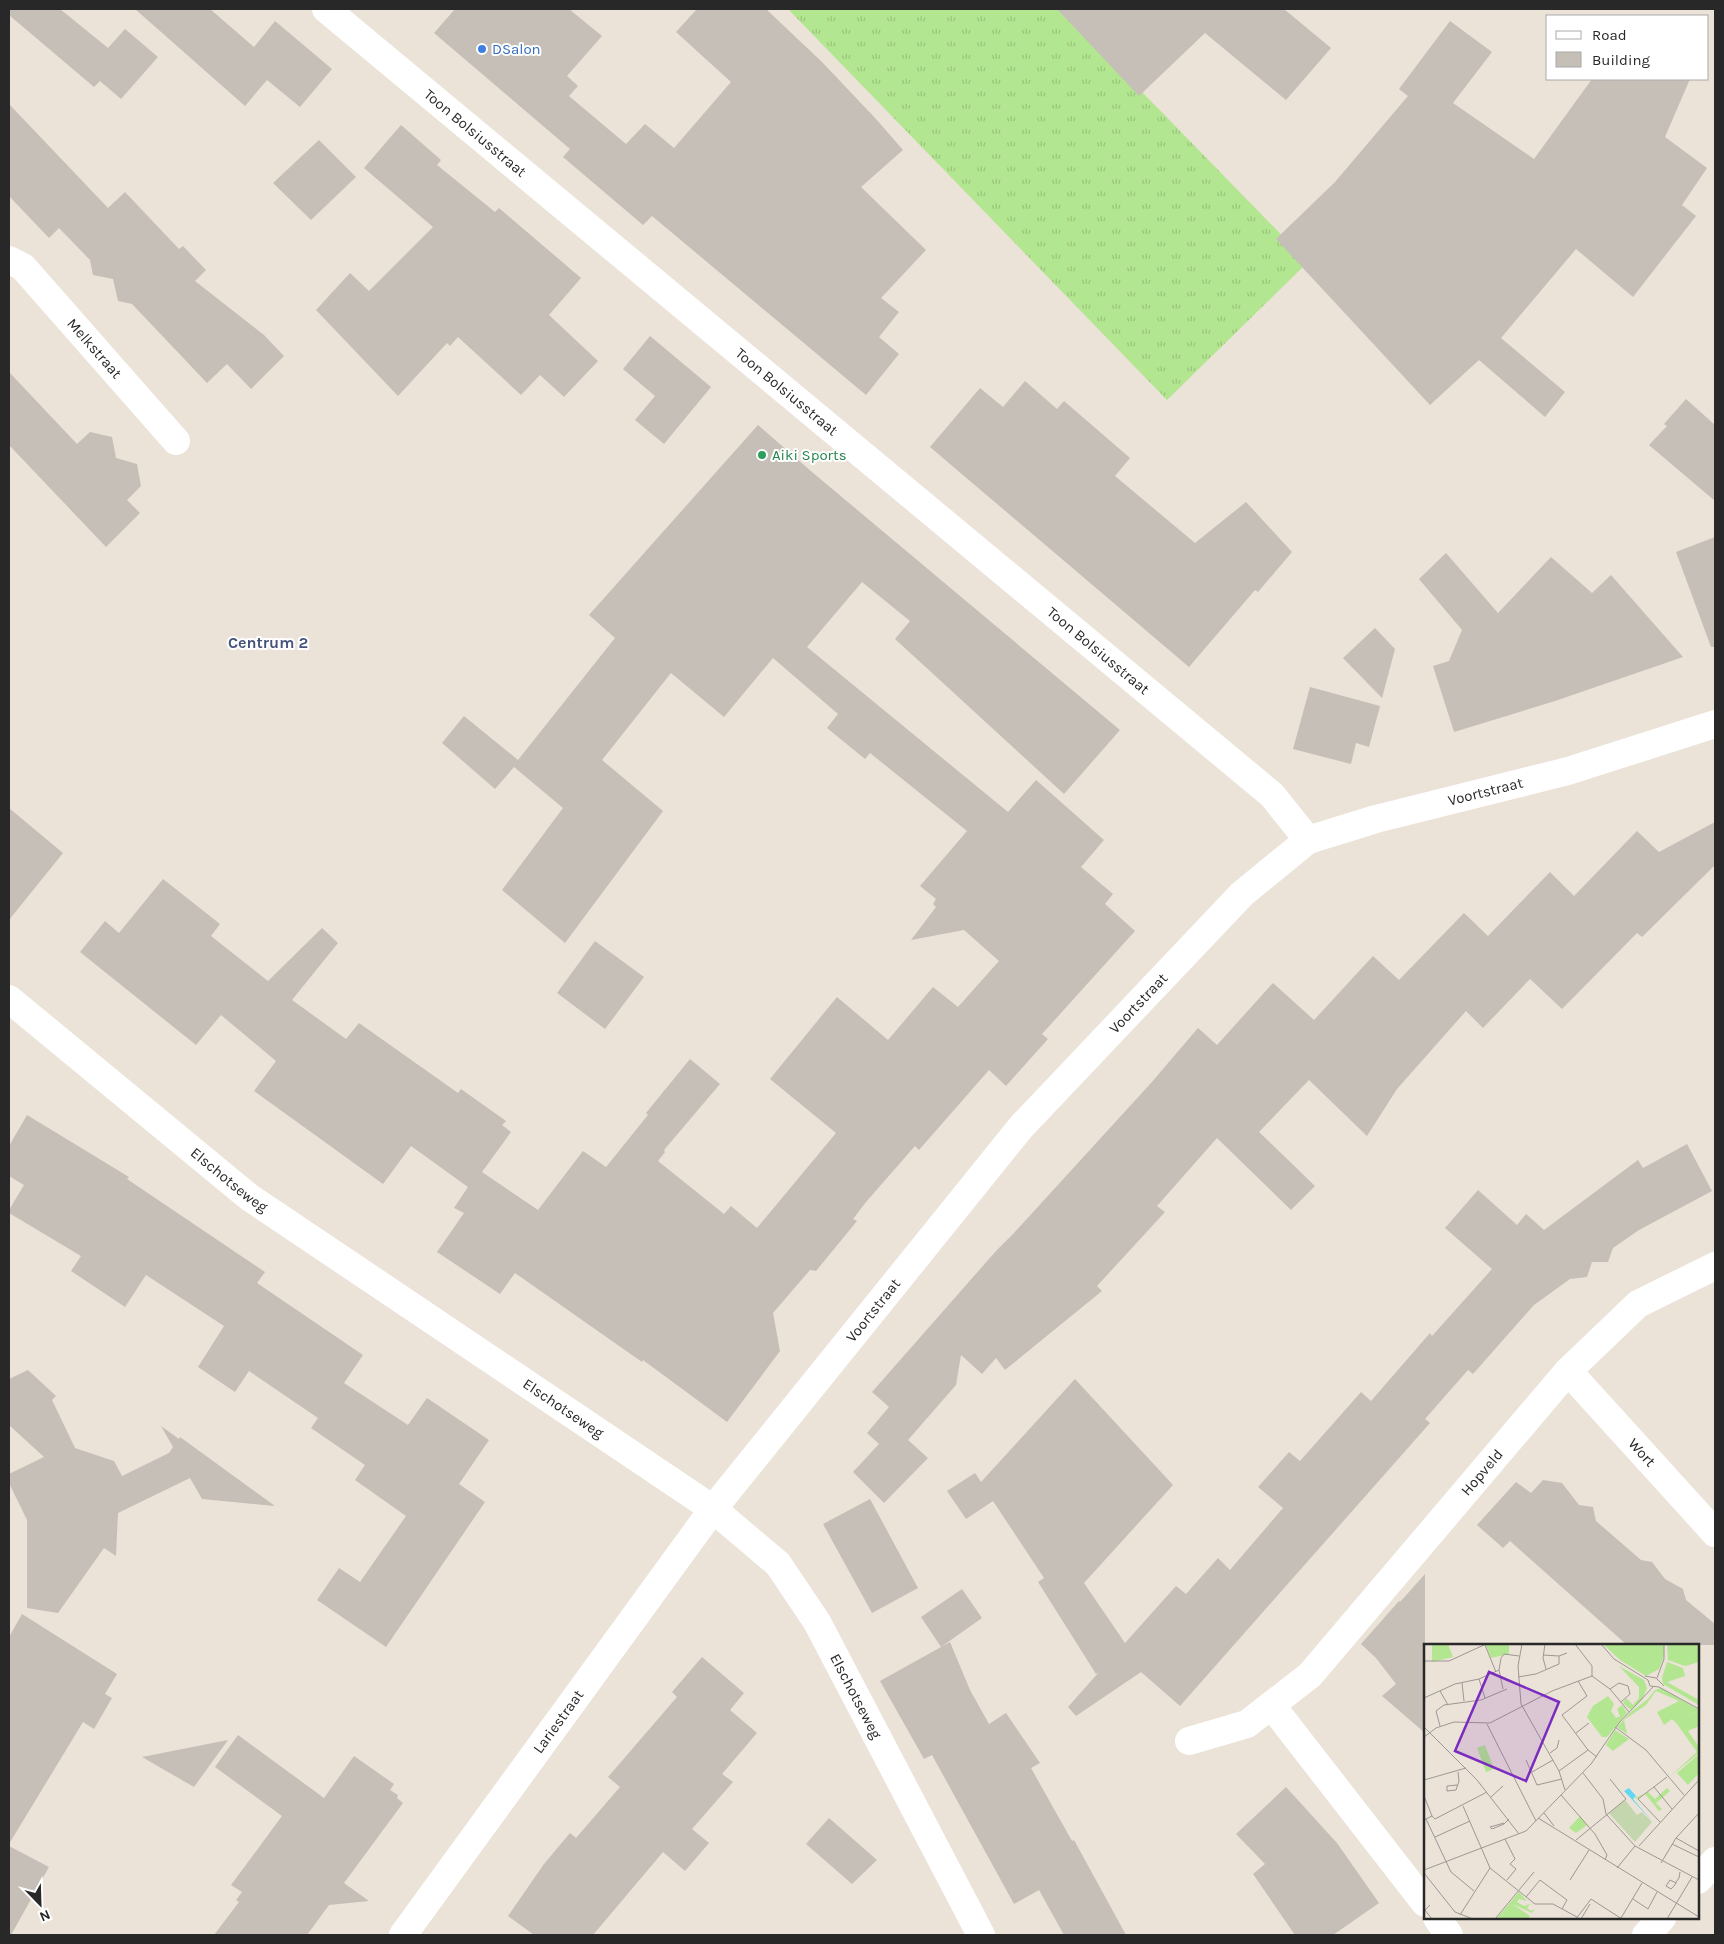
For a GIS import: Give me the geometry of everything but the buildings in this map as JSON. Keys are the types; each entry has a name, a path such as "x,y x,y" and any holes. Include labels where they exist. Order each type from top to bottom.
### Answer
{"street":[{"name":"Toon Bolsiusstraat","path":"326,9 1272,795 1308,840"},
{"name":"Melkstraat","path":"9,260 22,267 176,441"},
{"name":"Voortstraat","path":"713,1509 1021,1127 1242,894 1308,840 1376,818 1568,771 1715,724"},
{"name":"Elschotseweg","path":"9,999 249,1197 713,1509 778,1564 817,1622 981,1935"},
{"name":"Hopveld","path":"1189,1741 1247,1724 1310,1675 1568,1371 1638,1304 1715,1266"},
{"name":"Wort","path":"1568,1371 1715,1533"},
{"name":"Lariestraat","path":"403,1935 713,1509"},
{"path":"1272,1706 1424,1902"},
{"path":"1699,1879 1715,1862"},
{"path":"1438,1919 1450,1935"},
{"path":"1646,1935 1661,1919"}],"green space":[{"path":"788,9 1068,9 1143,93 1308,262 1167,400"}],"place":[{"name":"DSalon","path":"482,49"},
{"name":"Aiki Sports","path":"762,455"}],"district":[{"name":"Centrum 2","path":"268,642"}]}
